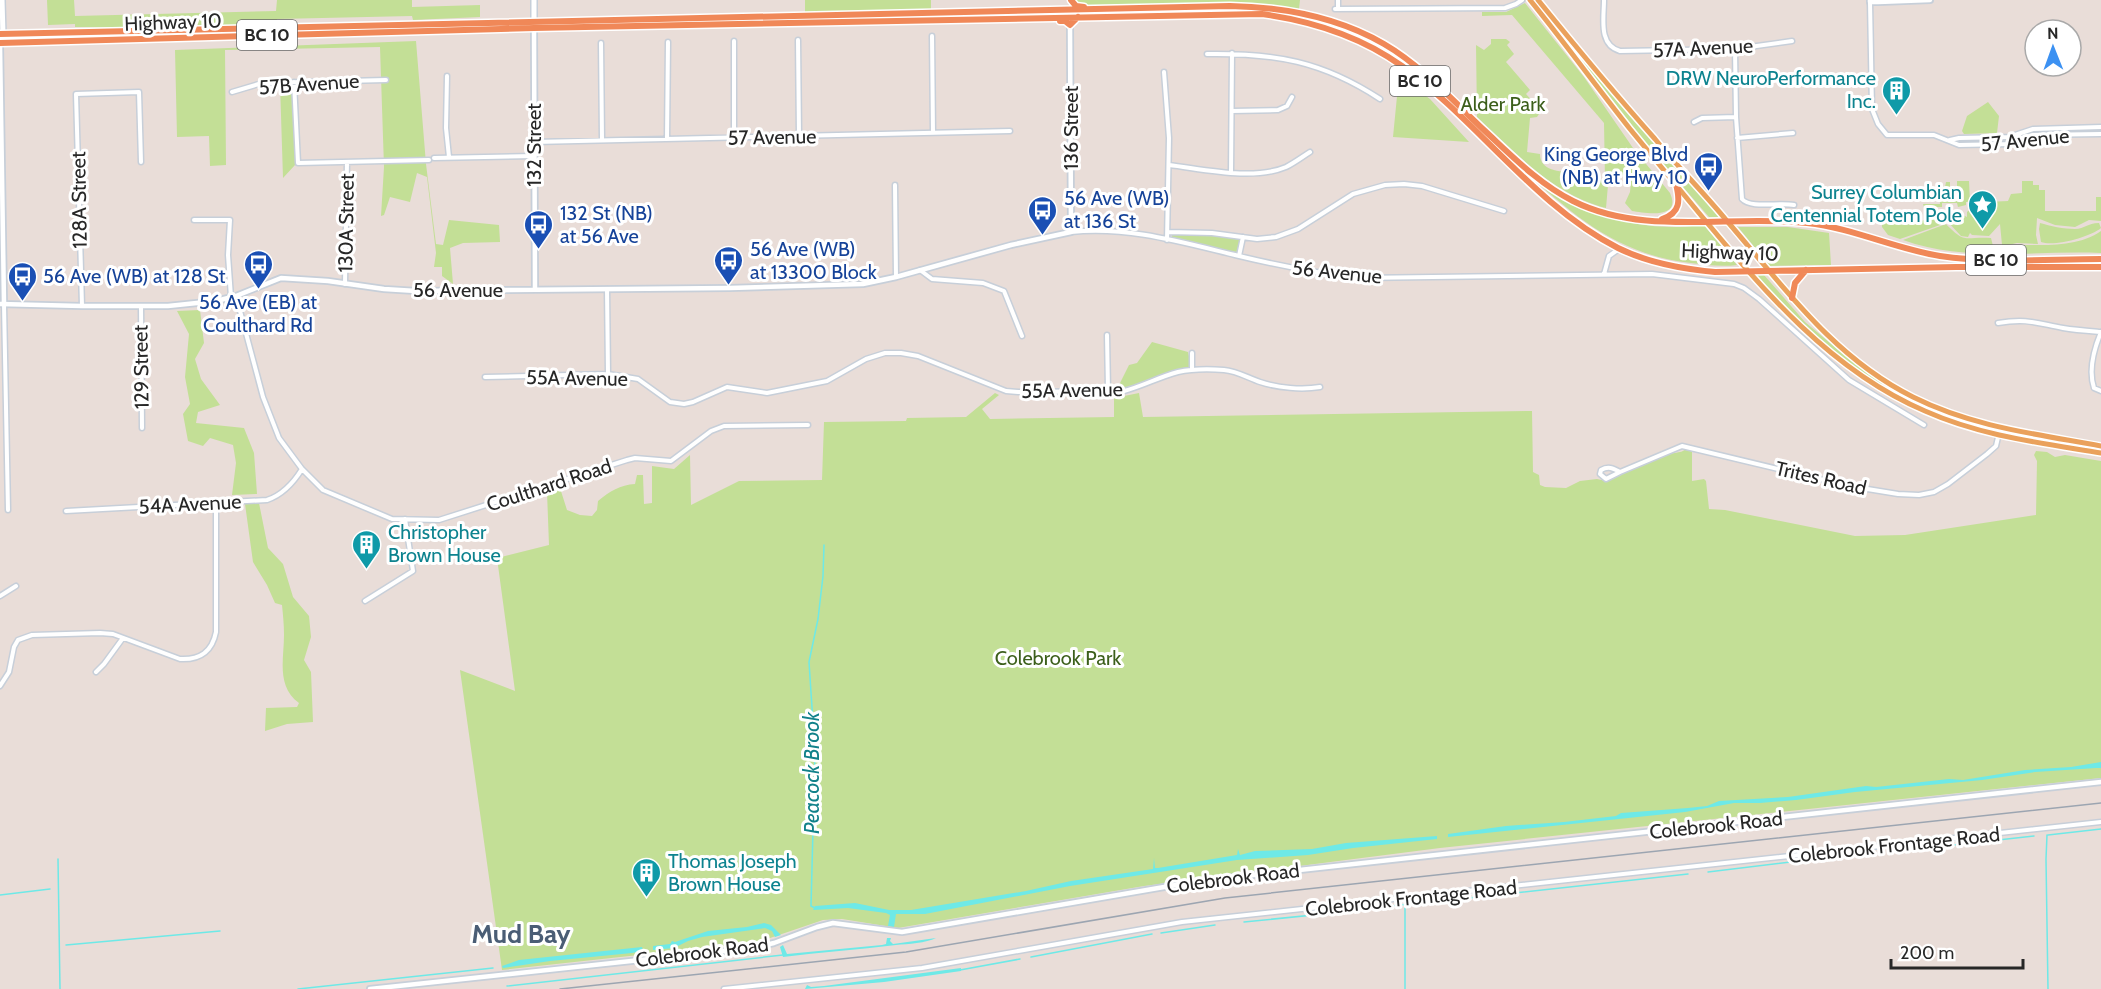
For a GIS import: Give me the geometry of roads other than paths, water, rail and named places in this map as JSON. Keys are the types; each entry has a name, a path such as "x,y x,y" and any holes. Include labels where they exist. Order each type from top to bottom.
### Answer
{"highway":[{"path":"1061,11 1071,0 1079,7 1129,6 1144,9"},
{"name":"Highway 10","path":"2,34 534,24 1230,6 1266,8 1303,13 1346,27 1384,44 1414,65 1534,175 1574,201 1607,214 1656,221 1792,222 1825,226 1916,251 1975,260 2101,259"},
{"name":"Highway 10","path":"0,43 534,24 1262,14 1301,20 1344,34 1402,66 1424,83 1563,212 1619,249 1643,258 1688,269 1748,271 2101,267"},
{"path":"1002,18 1009,21 1065,21 1070,24 1079,17"},
{"path":"1656,221 1673,214 1678,208 1680,202 1676,184"},
{"path":"1792,298 1795,283 1806,270"}],"main road":[{"path":"0,43 2,0"},
{"name":"132 Street","path":"534,0 534,24"},
{"path":"1530,0 1748,271 1806,332 1860,375 1895,397 1945,420 1999,436 2101,453"},
{"path":"1538,0 1792,298 1834,341 1867,370 1888,384 1942,410 2000,429 2101,446"}],"street":[{"path":"1338,0 1337,9 1505,8 1522,0"},
{"name":"57A Avenue","path":"1604,0 1604,35 1608,44 1620,51 1735,49 1792,41"},
{"path":"1870,1 1930,0"},
{"name":"57 Avenue","path":"1870,1 1872,111 1887,135 1934,135 1959,145 2003,144 2033,135 2101,134"},
{"name":"132 Street","path":"534,24 533,142 536,289"},
{"name":"136 Street","path":"1070,24 1071,232"},
{"path":"932,36 933,133"},
{"path":"734,40 734,137"},
{"path":"798,40 799,136"},
{"path":"668,42 668,139"},
{"path":"0,43 2,304 8,510"},
{"path":"601,43 602,140"},
{"path":"1735,49 1737,138 1743,202 1794,205"},
{"path":"1207,54 1250,53 1313,65 1359,85 1380,99"},
{"path":"1231,172 1232,54"},
{"path":"1164,72 1169,165 1167,240"},
{"path":"447,76 448,157"},
{"name":"57B Avenue","path":"232,92 262,83 386,80"},
{"path":"294,82 296,162 300,164 448,157 534,156"},
{"name":"128A Street","path":"82,306 76,94 139,92 141,162"},
{"path":"1232,111 1278,110 1287,106 1292,97"},
{"path":"1694,122 1702,118 1736,117"},
{"name":"57 Avenue","path":"1950,141 1959,138 2009,137 2033,129 2101,128"},
{"name":"57 Avenue","path":"533,142 1010,131"},
{"path":"1737,138 1792,133"},
{"path":"1169,165 1231,172 1267,172 1286,167 1310,152"},
{"name":"130A Street","path":"345,284 347,162"},
{"path":"895,185 896,277"},
{"path":"1168,232 1212,233 1257,239 1276,237 1298,229 1353,194 1385,185 1422,186 1504,212"},
{"name":"Coulthard Road","path":"194,220 230,220 228,255 233,296 263,398 279,438 302,469 323,490 392,519 439,520 627,460 635,458 671,461 711,431 724,426 808,425"},
{"name":"56 Avenue","path":"2,304 168,306 216,301 281,278 416,291 863,284 1011,245 1071,232 1121,231 1310,272 1358,278 1652,274 1734,284 1759,299 1854,383 1924,425"},
{"path":"1239,256 1243,237"},
{"path":"1604,274 1609,256 1619,249"},
{"path":"920,270 932,279 983,283 1004,291 1022,336"},
{"path":"607,289 608,374"},
{"name":"129 Street","path":"141,306 142,428"},
{"path":"1998,323 2014,320 2034,321 2063,328 2101,332 2094,350 2091,380 2094,388 2101,391"},
{"path":"1107,335 1108,390"},
{"name":"55A Avenue","path":"485,376 608,374 638,380 669,402 684,404 727,387 766,393 827,381 866,359 885,353 901,353 918,356 1006,391 1065,392 1131,389 1177,372 1192,370 1226,370 1281,386 1312,389 1320,387"},
{"path":"1192,353 1192,370"},
{"path":"1854,383 1860,375"},
{"path":"1999,436 2000,429"},
{"name":"Trites Road","path":"1620,472 1606,467 1601,470 1600,474 1606,478 1613,477 1682,446 1849,486 1919,495 1934,492 1948,484 1996,446 1999,436"},
{"name":"54A Avenue","path":"66,511 273,498 286,488 302,469"},
{"path":"0,686 9,672 14,647 18,640 25,636 113,634 180,659 198,657 210,648 216,632 216,503"},
{"path":"365,601 413,571 405,519"},
{"path":"0,596 16,586"},
{"path":"96,672 105,664 123,638"},
{"name":"Colebrook Road","path":"370,989 752,948 833,923 902,932 1199,881 2101,782"},
{"name":"Colebrook Frontage Road","path":"724,989 922,968 1182,922 2101,822"}],"water":[{"path":"2101,762 2101,768 2035,772 1796,800 1734,803 1685,812 1448,837 1448,834 1506,826 1707,806 1719,801 1788,797 1866,786 1876,787 1949,779 1963,780 2025,770 2071,767"},
{"path":"1437,836 1437,839 1308,855 1237,860 1070,886 925,914 896,914 894,927 888,926 890,915 886,913 848,908 813,910 815,906 855,903 889,910 911,910 1026,891 1071,881 1153,869 1154,858 1155,868 1158,868 1237,855 1238,849 1240,855 1255,851 1312,849 1346,843"},
{"path":"764,923 771,925 781,935 775,937 772,931 765,928 702,937 674,948 653,950 653,946 670,944 672,941 708,931"},
{"path":"887,938 891,938 890,941 893,944 936,938 917,943 783,957 780,947 783,945 787,954 882,945 886,944"},
{"path":"642,947 643,951 632,953 503,968 502,966 519,960"},
{"path":"961,968 961,971 884,982 805,989 807,985 824,986"}],"waterway":[{"name":"Peacock Brook","path":"815,908 811,906 815,753 809,662 818,619 824,545"},
{"path":"2048,835 2101,829"},
{"path":"2047,835 2048,989"},
{"path":"1917,849 2034,836"},
{"path":"1825,858 1864,854"},
{"path":"58,859 60,989"},
{"path":"1800,861 1816,860"},
{"path":"1708,872 1799,861"},
{"path":"1450,900 1688,874"},
{"path":"0,895 50,889"},
{"path":"1355,910 1436,901"},
{"path":"1405,905 1405,989"},
{"path":"1244,922 1343,912"},
{"path":"1161,933 1215,925"},
{"path":"66,945 220,931"},
{"path":"1031,957 1152,934"},
{"path":"507,986 783,955"},
{"path":"960,970 1020,959"},
{"path":"298,989 493,968"}],"railway":[{"path":"560,989 906,952 1225,898 2101,803"}],"place":[{"name":"DRW NeuroPerformance Inc.","path":"1897,116"},
{"name":"King George Blvd (NB) at Hwy 10","path":"1709,192"},
{"name":"Surrey Columbian Centennial Totem Pole","path":"1983,230"},
{"name":"56 Ave (WB) at 136 St","path":"1043,236"},
{"name":"132 St (NB) at 56 Ave","path":"539,250"},
{"name":"56 Ave (WB) at 13300 Block","path":"729,286"},
{"name":"56 Ave (EB) at Coulthard Rd","path":"258,290"},
{"name":"56 Ave (WB) at 128 St","path":"22,302"},
{"name":"Christopher Brown House","path":"367,570"},
{"name":"Thomas Joseph Brown House","path":"647,898"}],"district":[{"name":"Mud Bay","path":"521,934"}],"park label":[{"name":"Alder Park","path":"1503,104"},
{"name":"Colebrook Park","path":"1058,658"}]}
